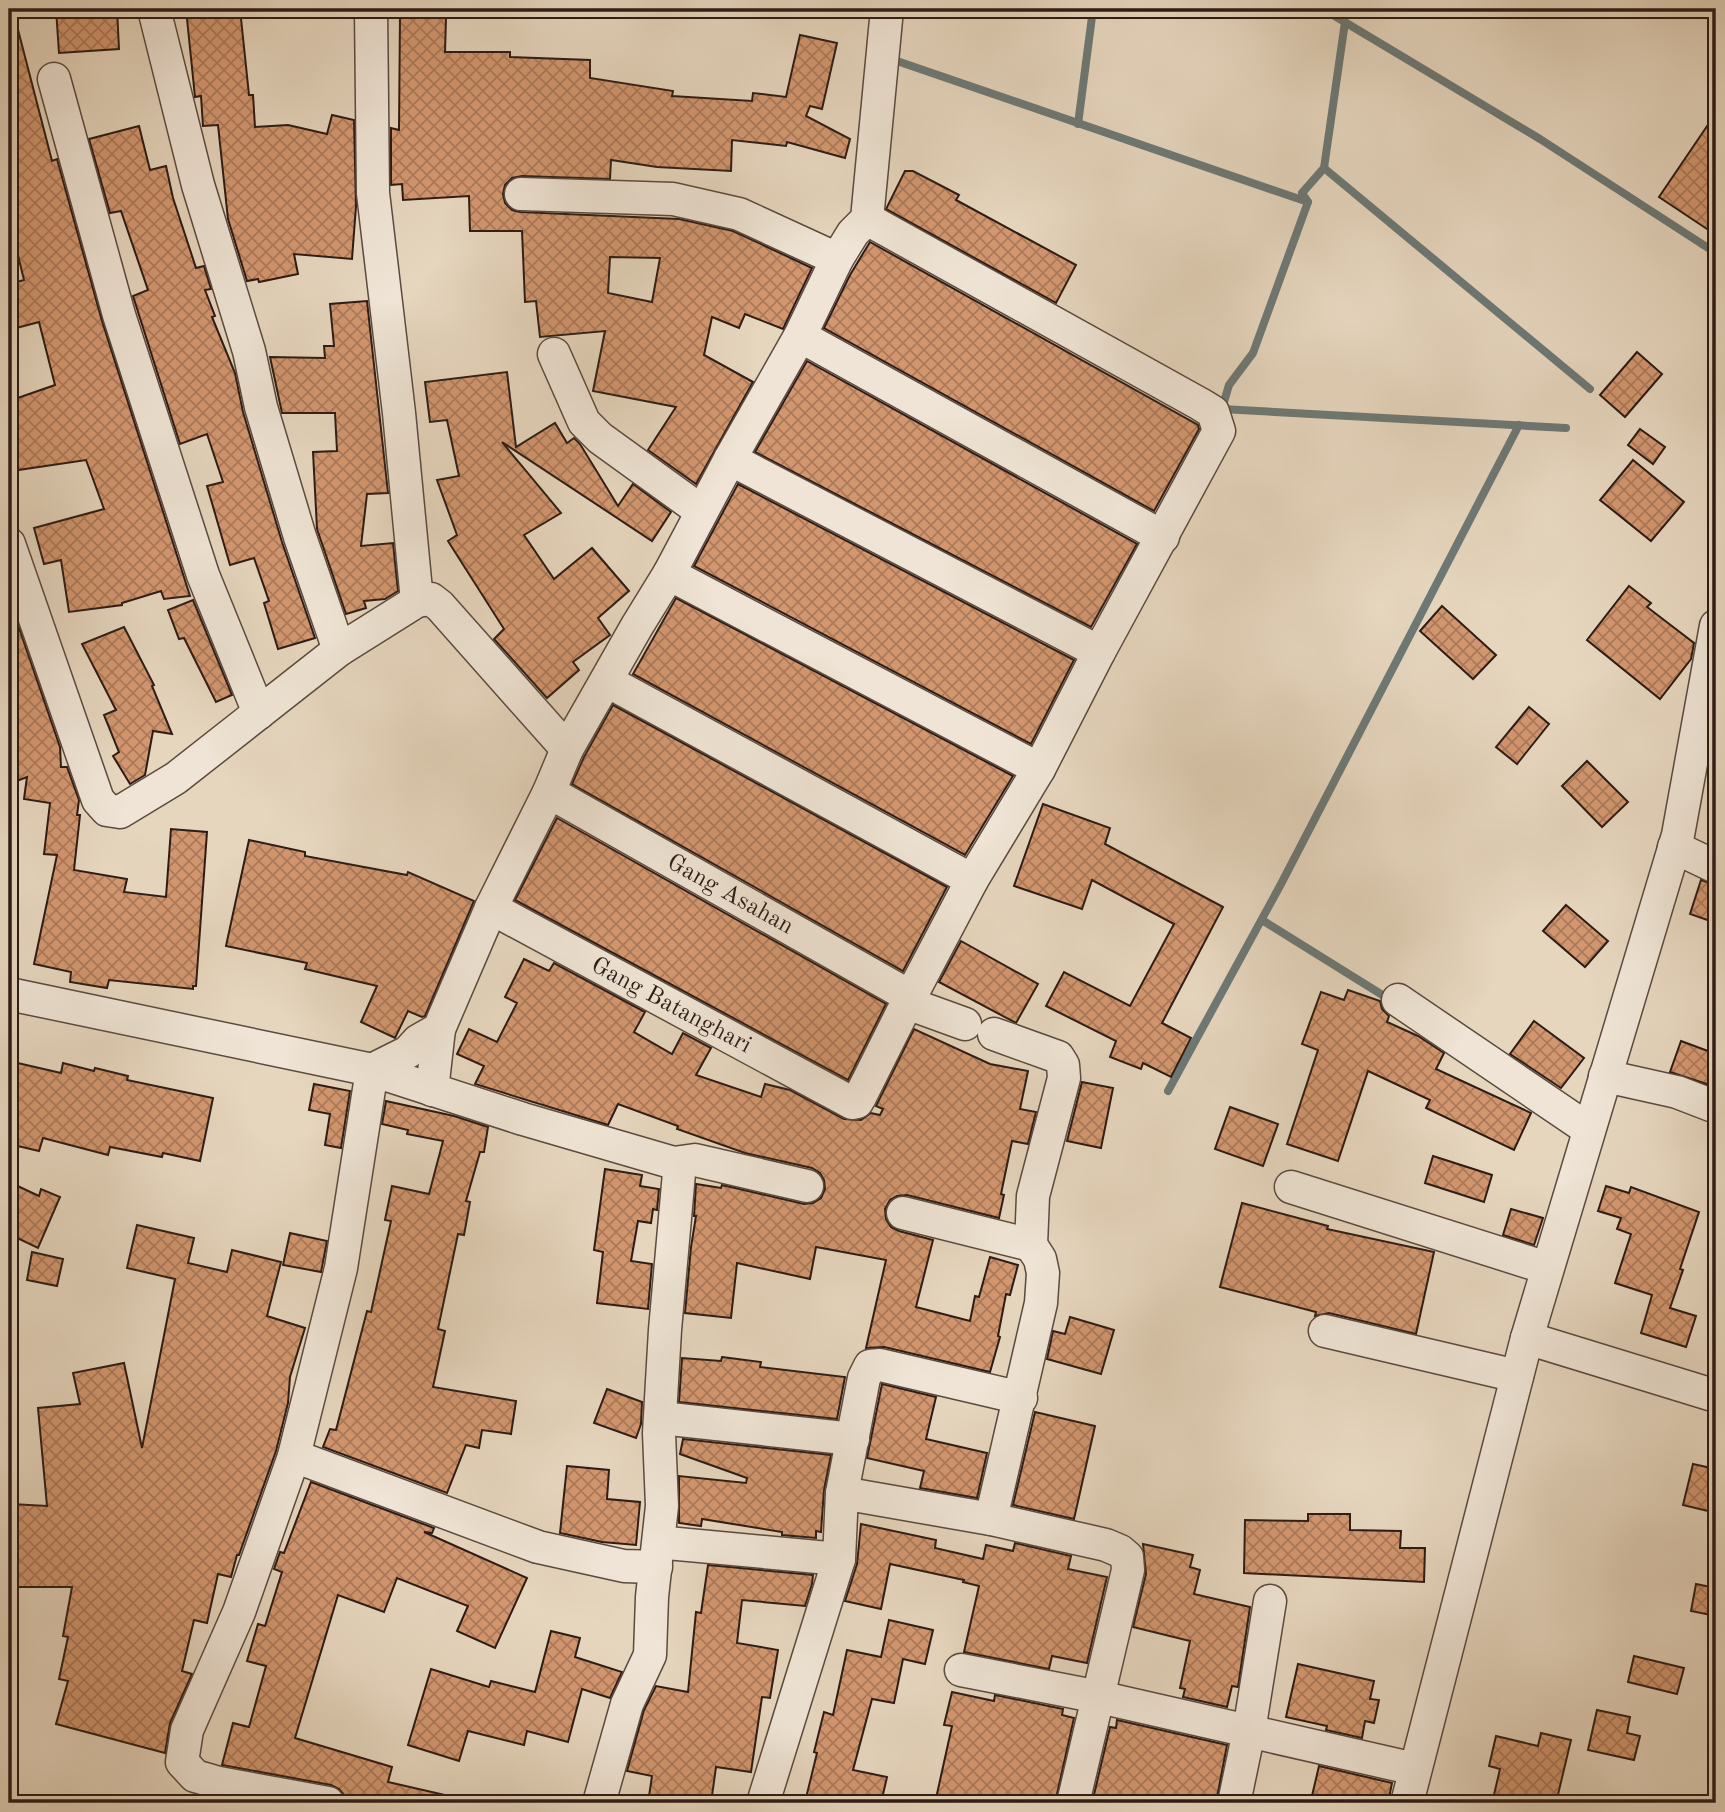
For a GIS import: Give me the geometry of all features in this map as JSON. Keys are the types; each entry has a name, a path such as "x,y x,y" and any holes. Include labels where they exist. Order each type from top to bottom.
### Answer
{"street":[{"path":"155,9 198,185 249,351 261,407 300,537 339,650"},
{"path":"371,9 373,193 399,412 417,601"},
{"path":"432,1090 439,1029 491,908 549,793 567,749 669,574 800,336 837,259 853,233 867,219 887,9"},
{"path":"54,79 119,315 203,575 259,713"},
{"path":"521,194 673,199 738,214 837,259"},
{"path":"867,219 1213,412 1220,431 1099,652 1039,769 972,880 909,1000"},
{"path":"800,336 1163,537"},
{"path":"554,354 584,422 600,438 701,512"},
{"path":"730,459 1099,652"},
{"path":"9,544 98,800 107,810 120,812 176,778 339,650 417,601 431,599 567,749"},
{"path":"669,574 1039,769"},
{"path":"1407,1803 1527,1338 1674,847 1716,625"},
{"path":"607,681 972,880"},
{"name":"Gang Asahan","path":"549,793 909,1000 1061,1060 1063,1078 1034,1196 1031,1245"},
{"path":"1674,847 1716,867"},
{"name":"Gang Batanghari","path":"491,908 852,1103 857,1102 860,1097 909,1000"},
{"path":"9,994 372,1070 523,1119 674,1163 695,1160 807,1185"},
{"path":"1398,1000 1588,1129"},
{"path":"372,1070 408,1052 418,1041 439,1029"},
{"path":"328,1803 219,1783 195,1776 183,1762 187,1730 239,1612 294,1456 341,1268 372,1070"},
{"path":"1605,1076 1677,1092 1716,1107"},
{"path":"599,1803 627,1704 650,1655 652,1597 662,1555 663,1506 659,1433 678,1173 674,1163"},
{"path":"1291,1187 1547,1268"},
{"path":"903,1213 1031,1245 1040,1259 1043,1273 1041,1303 991,1519"},
{"path":"1325,1331 1517,1376"},
{"path":"1527,1338 1716,1396"},
{"path":"763,1803 839,1559 842,1493 864,1378 870,1366 880,1365 1021,1398"},
{"path":"670,1419 853,1439"},
{"path":"294,1456 538,1547 624,1566 662,1555 839,1559"},
{"path":"842,1493 991,1519 1106,1545 1120,1550 1127,1557 1128,1570 1073,1803"},
{"path":"1234,1803 1249,1731 1270,1601"},
{"path":"961,1670 1099,1697 1415,1769"}],"building":[{"path":"56,9 117,9 119,49 59,53"},
{"path":"186,9 240,9 255,127 288,125 327,134 332,115 354,120 356,206 352,259 294,254 298,274 259,282 258,279 247,281 228,219 218,125 203,126 201,96 195,97"},
{"path":"400,16 446,18 445,52 510,52 510,57 590,60 590,78 673,91 672,96 752,101 753,93 786,97 800,35 837,43 822,109 810,106 806,116 850,139 845,158 787,142 786,146 732,140 731,171 657,167 611,160 610,179 522,176 512,178 505,185 505,203 512,210 679,219 733,231 812,268 783,329 745,314 739,328 712,317 704,355 753,382 696,484 648,450 676,407 593,391 605,331 540,337 536,301 525,302 522,231 470,231 469,196 403,200 402,184 391,185 391,128 399,130","holes":["610,257 660,258 652,302 608,293"]},
{"path":"16,22 52,161 57,159 102,321 190,596 164,599 161,591 122,605 69,612 61,560 44,564 34,528 104,509 86,460 18,470 15,447 9,431 9,401 55,385 39,322 9,330 9,284 24,280 9,219 9,23"},
{"path":"1716,113 1716,235 1659,197"},
{"path":"139,126 150,170 166,166 173,198 196,268 204,266 211,289 205,290 215,316 212,317 235,373 243,412 282,542 315,638 278,649 264,603 269,601 254,558 230,565 207,486 223,482 207,434 180,444 133,296 148,290 121,211 110,213 89,139"},
{"path":"905,171 913,171 959,195 956,200 1076,265 1056,303 886,209"},
{"path":"870,242 1198,425 1199,429 1154,511 824,328"},
{"path":"367,301 388,493 367,494 361,546 393,543 398,591 385,599 364,601 366,608 346,614 317,529 313,452 337,451 335,413 282,413 270,357 325,358 324,346 334,346 330,304"},
{"path":"1637,352 1662,374 1625,417 1600,395"},
{"path":"807,361 1137,544 1091,627 755,452"},
{"path":"507,372 516,447 555,423 567,443 574,438 580,444 618,506 633,484 671,512 652,541 502,442 561,513 524,535 554,579 592,548 629,591 598,618 610,635 573,662 579,670 547,698 494,639 504,629 448,541 457,535 437,480 459,476 447,420 430,422 425,382"},
{"path":"1640,429 1665,447 1653,464 1628,445"},
{"path":"1633,460 1684,502 1651,541 1600,500"},
{"path":"738,484 1074,660 1031,744 694,566"},
{"path":"1629,586 1651,603 1647,607 1694,643 1691,659 1660,699 1587,640"},
{"path":"676,598 1013,776 965,855 633,674"},
{"path":"9,599 60,747 61,767 67,767 79,800 74,870 127,879 124,892 166,897 171,829 207,832 196,986 193,986 193,989 109,980 107,988 70,982 71,972 34,964 57,855 44,854 50,803 24,799 27,777 9,784 9,735 17,732 16,702 9,683"},
{"path":"193,600 232,695 216,702 184,638 179,639 168,610"},
{"path":"1442,606 1496,655 1473,679 1420,631"},
{"path":"124,627 154,685 152,686 172,734 153,731 145,775 130,784 113,756 119,752 104,715 116,710 82,644"},
{"path":"613,705 947,887 903,971 572,784"},
{"path":"1529,707 1549,724 1517,764 1496,747"},
{"path":"1587,761 1628,802 1602,827 1562,786"},
{"path":"1043,804 1110,828 1105,844 1223,907 1162,1023 1191,1038 1171,1077 1143,1063 1141,1069 1110,1057 1116,1041 1046,1006 1064,972 1130,1006 1174,924 1092,880 1082,909 1014,886"},
{"path":"557,818 886,1004 848,1080 515,900"},
{"path":"249,840 305,852 305,856 407,875 408,872 474,901 425,1016 408,1011 395,1038 361,1022 377,986 305,969 307,963 226,946"},
{"path":"1701,880 1716,885 1716,923 1690,914"},
{"path":"1566,905 1608,941 1585,967 1543,931"},
{"path":"961,941 1038,984 1016,1023 939,982"},
{"path":"524,959 549,971 554,963 645,1012 634,1032 672,1054 683,1033 711,1048 696,1075 761,1097 765,1084 790,1090 844,1119 861,1120 871,1113 880,1115 883,1109 876,1106 914,1029 990,1064 1028,1071 1020,1109 1036,1112 1028,1144 1012,1141 999,1218 907,1195 890,1200 885,1209 886,1219 891,1227 933,1240 916,1307 970,1321 975,1296 979,1297 990,1257 1018,1265 1010,1295 1006,1294 998,1336 1000,1337 990,1372 884,1347 866,1348 886,1260 816,1247 810,1279 737,1263 731,1318 685,1313 696,1216 696,1184 721,1188 722,1185 804,1204 821,1198 825,1189 824,1180 820,1173 812,1168 745,1153 618,1104 608,1125 475,1084 484,1066 457,1054 469,1029 497,1042 517,1003 505,997"},
{"path":"1348,990 1380,1001 1382,1009 1389,1016 1387,1022 1418,1036 1444,1053 1436,1069 1531,1113 1514,1150 1426,1108 1430,1100 1368,1071 1338,1161 1287,1144 1318,1050 1302,1044 1321,992 1344,1000"},
{"path":"1534,1021 1584,1058 1561,1088 1510,1054"},
{"path":"1681,1041 1716,1054 1716,1087 1670,1072"},
{"path":"9,1061 61,1073 63,1063 94,1071 95,1068 128,1076 127,1080 213,1098 200,1161 163,1153 162,1157 110,1147 108,1155 43,1138 39,1151 9,1144"},
{"path":"1082,1082 1113,1088 1101,1148 1067,1141"},
{"path":"314,1084 350,1091 341,1148 325,1145 330,1114 309,1110"},
{"path":"386,1101 454,1116 488,1127 484,1152 480,1152 466,1201 470,1202 464,1235 458,1234 438,1329 445,1331 433,1387 516,1401 511,1434 482,1430 479,1448 466,1445 447,1493 323,1447 330,1429 336,1430 367,1311 371,1312 391,1221 385,1220 392,1186 429,1194 443,1141 407,1134 408,1130 382,1124"},
{"path":"1230,1107 1278,1124 1263,1166 1215,1149"},
{"path":"1433,1156 1492,1175 1484,1202 1425,1183"},
{"path":"605,1169 642,1175 640,1186 659,1189 657,1210 653,1209 651,1223 638,1221 631,1261 652,1264 648,1309 597,1303 603,1252 594,1250"},
{"path":"9,1182 39,1196 41,1189 60,1197 38,1248 9,1234"},
{"path":"1606,1186 1629,1193 1631,1187 1699,1212 1670,1308 1696,1316 1686,1347 1641,1333 1652,1295 1615,1283 1631,1234 1617,1229 1621,1218 1598,1211"},
{"path":"1242,1203 1328,1226 1327,1229 1434,1252 1416,1334 1329,1313 1315,1316 1316,1312 1220,1287"},
{"path":"1511,1209 1543,1218 1534,1245 1503,1235"},
{"path":"137,1225 194,1238 188,1263 227,1272 232,1250 281,1262 267,1316 305,1328 290,1377 288,1403 276,1451 231,1577 218,1574 207,1623 194,1620 182,1671 192,1674 170,1723 165,1753 56,1724 68,1681 59,1679 68,1637 63,1636 72,1587 14,1587 14,1554 10,1554 12,1504 47,1506 38,1408 80,1404 73,1373 124,1363 142,1448 175,1279 127,1268"},
{"path":"290,1233 327,1241 321,1272 283,1265"},
{"path":"32,1252 63,1259 57,1286 27,1280"},
{"path":"1070,1317 1114,1330 1101,1374 1047,1359 1053,1331 1065,1334"},
{"path":"722,1357 761,1362 760,1367 845,1377 837,1419 679,1402 682,1358 721,1361"},
{"path":"882,1384 936,1397 926,1439 987,1453 977,1498 920,1488 924,1471 867,1458"},
{"path":"607,1389 642,1402 641,1424 636,1438 594,1423"},
{"path":"1035,1412 1095,1426 1074,1519 1013,1505"},
{"path":"683,1439 831,1455 824,1490 821,1532 816,1531 816,1538 782,1535 782,1532 702,1519 701,1526 679,1523 679,1476 746,1483 747,1478 680,1454"},
{"path":"1693,1464 1716,1469 1716,1513 1683,1505"},
{"path":"567,1466 609,1470 607,1499 640,1502 636,1545 602,1542 560,1533"},
{"path":"311,1482 434,1528 432,1533 424,1532 527,1578 495,1648 457,1631 468,1606 397,1578 384,1612 338,1595 295,1738 392,1767 388,1782 445,1795 444,1803 369,1803 345,1796 331,1785 222,1765 233,1723 249,1727 266,1666 247,1661 258,1624 265,1626 282,1572 274,1569 280,1552 284,1553"},
{"path":"1308,1514 1350,1514 1350,1530 1401,1531 1400,1548 1425,1548 1424,1582 1244,1573 1245,1520 1308,1521"},
{"path":"861,1524 936,1540 935,1548 983,1559 986,1545 1013,1551 1015,1543 1071,1556 1068,1569 1107,1577 1087,1663 1052,1656 1049,1669 964,1652 979,1586 963,1582 964,1580 890,1564 881,1609 845,1601 857,1564"},
{"path":"1143,1544 1193,1555 1190,1567 1200,1570 1194,1594 1250,1607 1238,1687 1232,1686 1227,1707 1183,1697 1185,1689 1180,1688 1190,1641 1133,1627 1146,1574"},
{"path":"708,1565 813,1575 812,1584 805,1606 742,1600 737,1643 778,1650 770,1698 762,1697 751,1772 716,1767 711,1803 648,1803 652,1776 627,1771 644,1710 656,1686 688,1692 696,1612 701,1613"},
{"path":"1696,1584 1716,1588 1716,1616 1691,1611"},
{"path":"889,1620 933,1630 925,1664 903,1659 894,1703 872,1699 853,1770 887,1777 881,1803 828,1803 806,1798 824,1712 833,1715 847,1650 881,1657"},
{"path":"551,1631 580,1638 575,1657 622,1672 610,1698 582,1689 568,1742 527,1731 524,1745 468,1731 459,1761 408,1745 431,1669 489,1687 491,1681 535,1692"},
{"path":"1634,1656 1684,1668 1677,1694 1628,1682"},
{"path":"1298,1664 1374,1681 1370,1699 1379,1700 1374,1723 1365,1721 1362,1738 1326,1730 1327,1726 1286,1717"},
{"path":"952,1692 994,1701 995,1695 1063,1709 1062,1715 1074,1718 1055,1803 935,1803 952,1726 944,1725"},
{"path":"1597,1710 1630,1717 1627,1733 1640,1736 1634,1760 1588,1750"},
{"path":"1117,1720 1227,1745 1216,1803 1092,1803 1110,1727 1116,1728"},
{"path":"1541,1733 1571,1740 1556,1803 1492,1803 1500,1769 1489,1766 1496,1736 1538,1746"},
{"path":"1319,1766 1392,1783 1388,1803 1326,1803 1311,1800"}],"waterway":[{"path":"1078,124 1093,9"},
{"path":"1323,9 1540,139 1716,253"},
{"path":"1221,412 1229,385 1253,353 1308,202 1302,193 1324,168 1345,22"},
{"path":"894,60 1308,202"},
{"path":"1324,168 1590,389"},
{"path":"1222,409 1566,428"},
{"path":"1168,1091 1281,884 1519,425"},
{"path":"1262,920 1384,996"}]}
